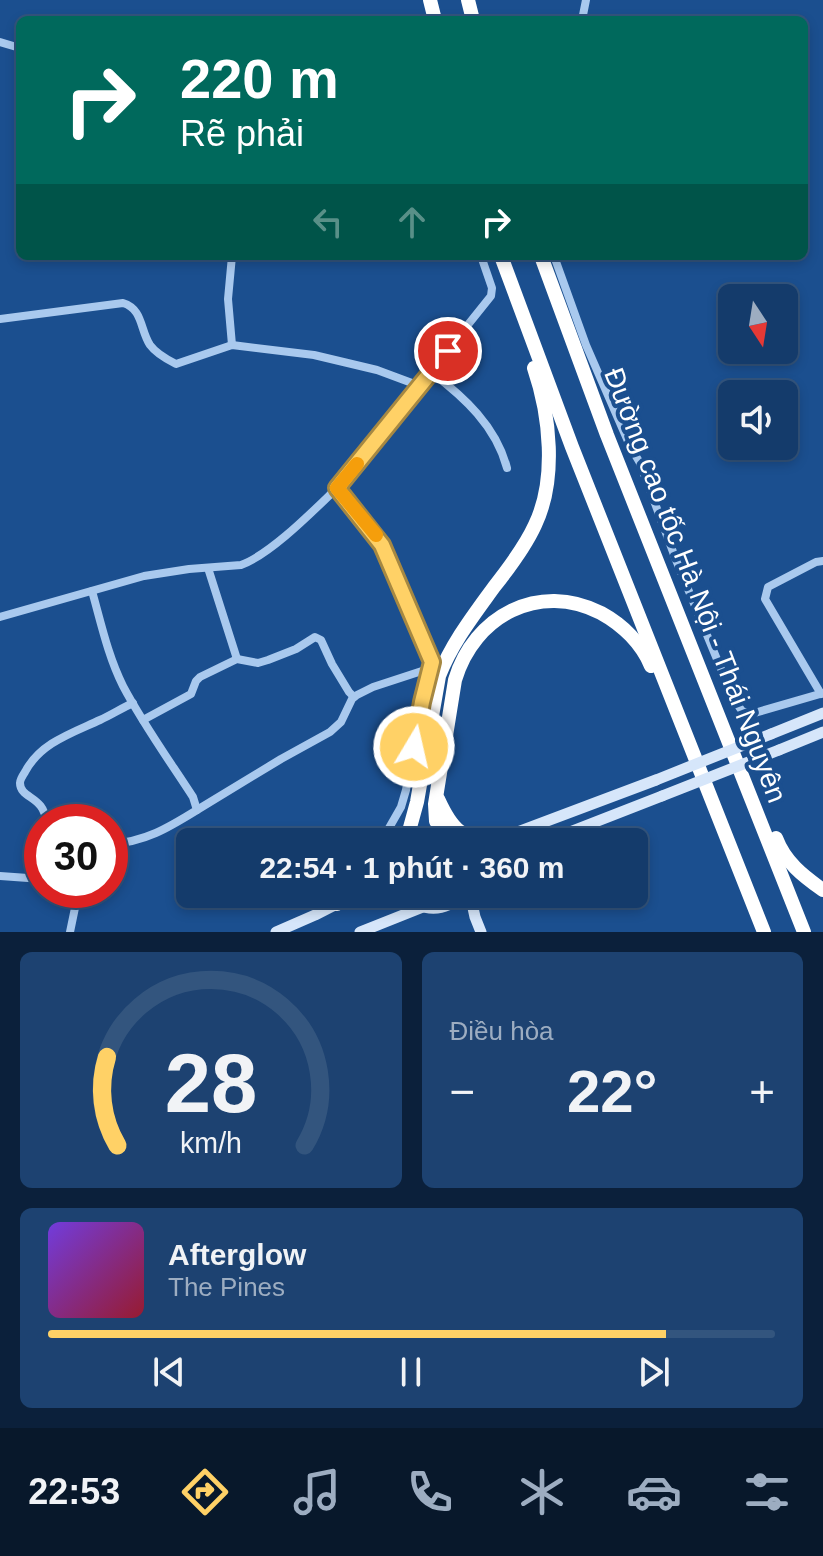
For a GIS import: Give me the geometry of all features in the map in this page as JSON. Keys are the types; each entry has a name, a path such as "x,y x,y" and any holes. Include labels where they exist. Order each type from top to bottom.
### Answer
{"highway":[{"path":"410,828 442,668 458,637 536,525 548,480 545,413 502,260"},
{"path":"502,260 572,447 763,929"},
{"name":"Đường cao tốc Hà Nội - Thái Nguyên","path":"542,260 615,454 804,932"},
{"path":"615,454 642,501 779,845 795,868 823,890"},
{"path":"440,828 436,821 437,795 455,680 461,661 494,621 509,611 560,601 576,603 615,621 639,644 649,660 699,790 763,929"},
{"path":"437,795 445,815 457,828"},
{"path":"403,828 417,802"}],"main road":[{"path":"531,828 823,713"},
{"path":"580,828 823,732"},
{"path":"276,932 321,908"},
{"path":"360,932 420,908"},
{"path":"473,908 481,932"}],"street":[{"path":"232,260 228,299 232,345"},
{"path":"0,617 144,576 241,565 264,553 337,488 491,296 492,288 482,260"},
{"path":"555,260 586,345 640,463 676,560 733,698 742,711 751,714 822,694 765,599 768,587 823,561"},
{"path":"0,319 123,303 133,307 138,314 150,345 176,364 232,345 314,355 377,370 420,386"},
{"path":"431,372 475,409 501,451 507,468"},
{"path":"337,488 382,545 432,662 404,799 390,828"},
{"path":"208,568 237,659"},
{"path":"92,591 122,684 193,797 197,810"},
{"path":"143,720 191,694 200,677 237,659 258,663 296,649 310,639 319,638 354,697"},
{"path":"128,841 161,832 330,732 341,722 354,697 373,687 431,668"},
{"path":"40,804 22,791 20,781 28,765 57,739 133,703"},
{"path":"0,876 24,878"},
{"path":"70,932 75,908"}],"slow traffic":[{"path":"357,464 337,488 376,535"}],"route":[{"path":"414,747 432,662 379,539 337,488 448,351"}]}
